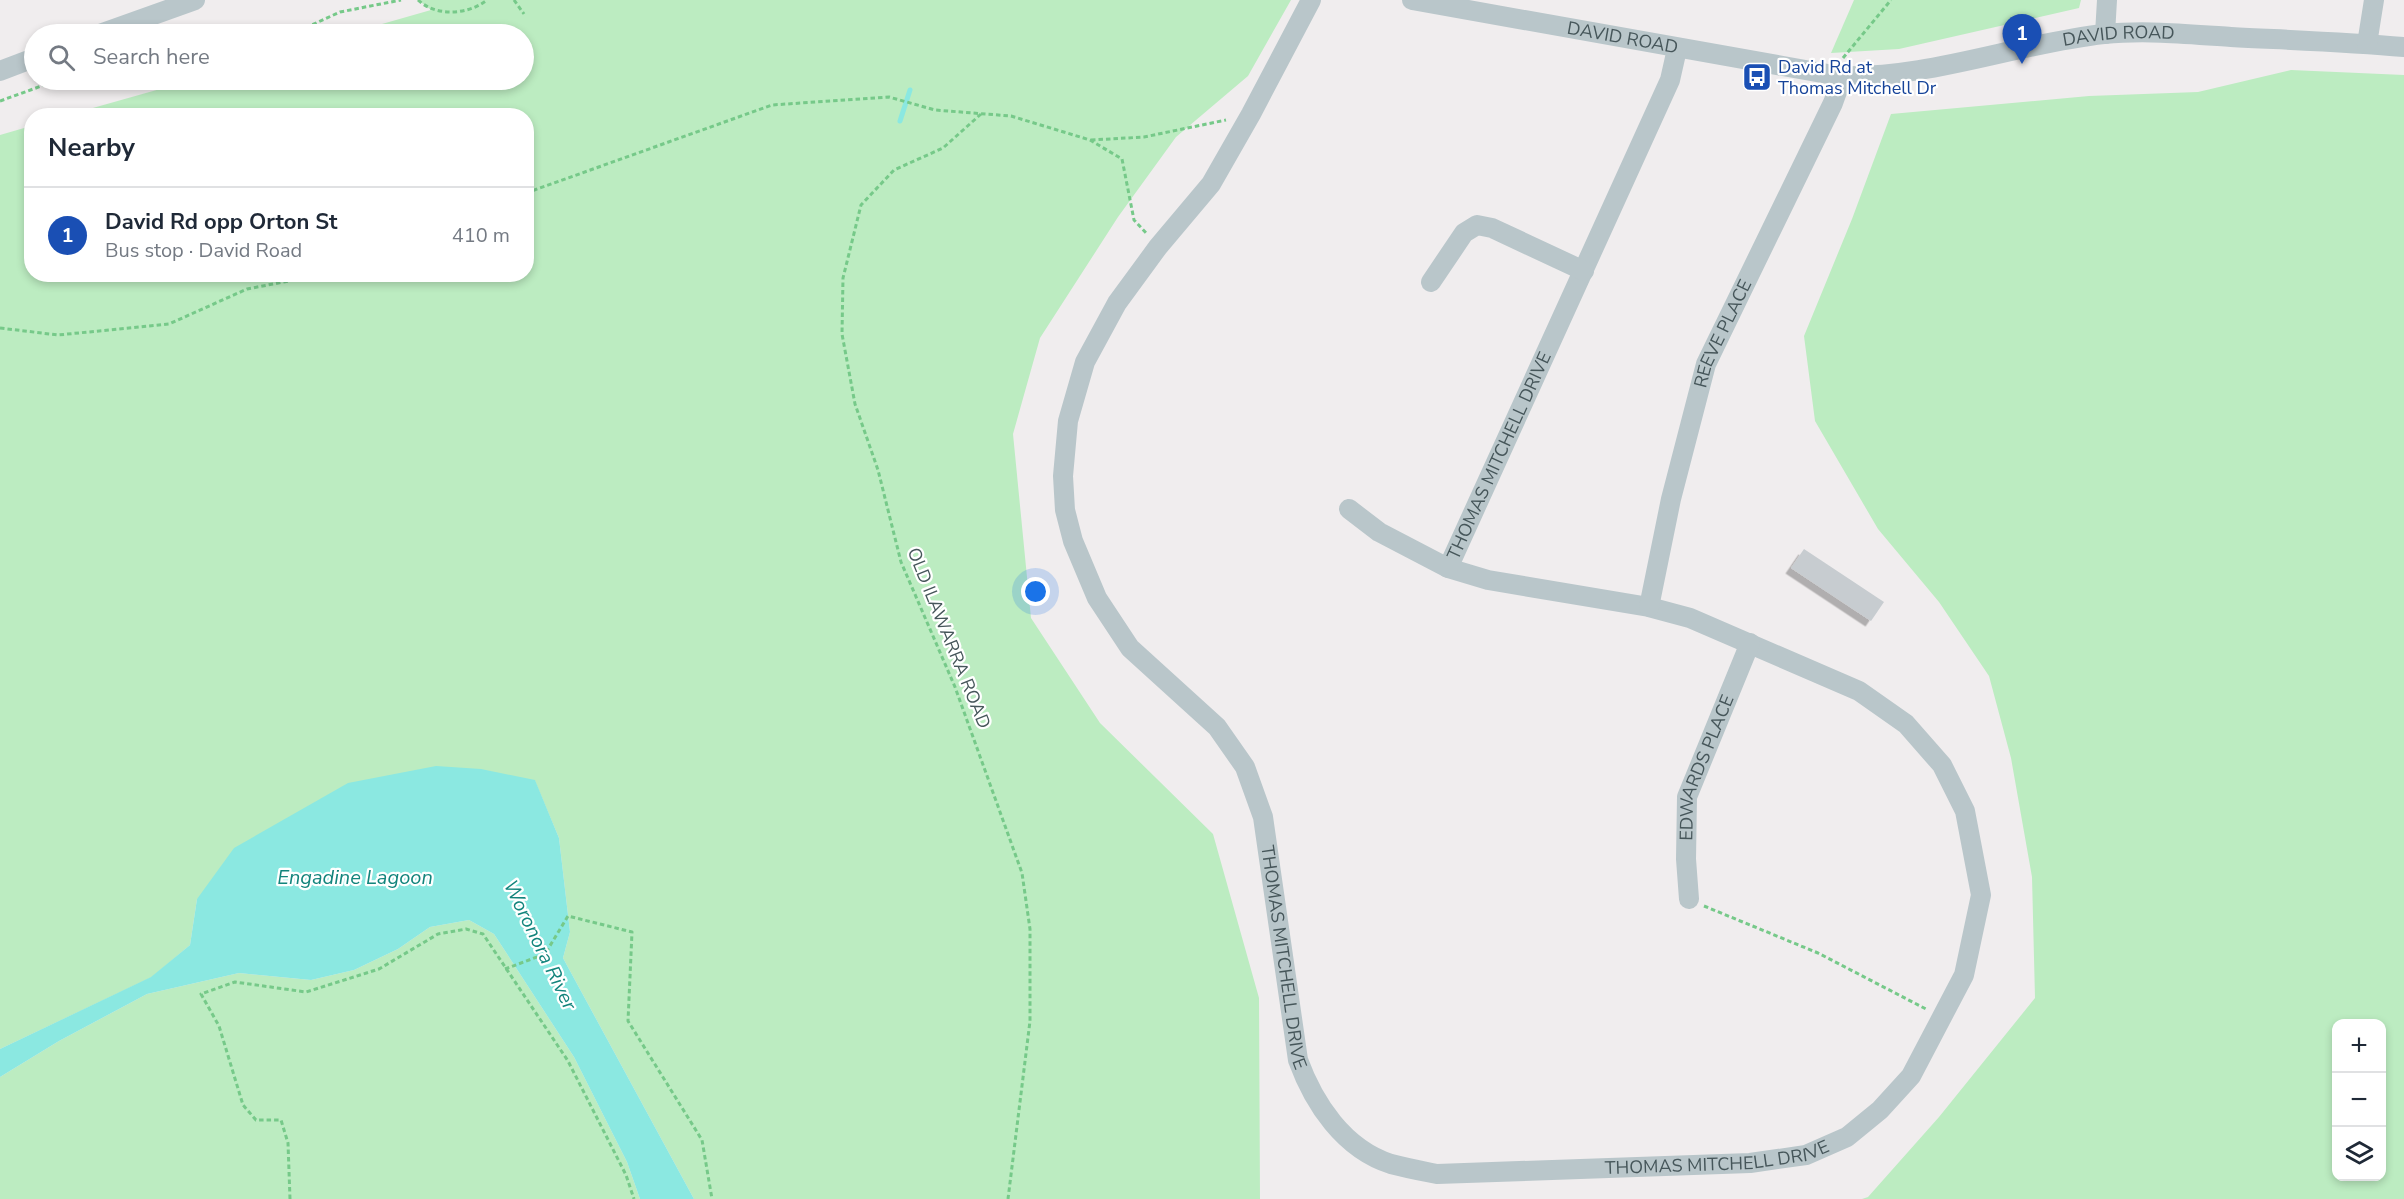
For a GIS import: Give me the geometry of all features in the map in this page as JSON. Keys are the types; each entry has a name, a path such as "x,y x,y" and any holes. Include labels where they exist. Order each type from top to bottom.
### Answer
{"street":[{"path":"128,24 195,0"},
{"name":"THOMAS MITCHELL DRIVE","path":"1311,0 1211,184 1158,247 1117,303 1085,362 1068,421 1063,476 1065,510 1073,541 1097,598 1130,648 1217,727 1245,767 1263,817 1298,1060 1309,1089 1325,1114 1354,1144 1389,1163 1437,1174 1750,1163 1806,1155 1847,1137 1880,1110 1911,1076 1964,975 1974,936 1981,895 1965,811 1942,765 1906,724 1859,691 1690,618 1649,607 1488,580 1448,568 1670,80 1677,49"},
{"name":"DAVID ROAD","path":"1412,0 1677,49 1841,63 1874,77 1909,74 2045,43 2105,34 2151,32 2404,47"},
{"path":"2105,34 2107,0"},
{"path":"2367,44 2374,0"},
{"path":"0,71 24,62"},
{"name":"REEVE PLACE","path":"1649,607 1675,480 1706,364 1833,103 1838,89 1841,63"},
{"path":"1431,282 1464,233 1477,225 1492,228 1584,271"},
{"path":"1348,509 1379,532 1448,568"},
{"name":"EDWARDS PLACE","path":"1689,899 1686,859 1687,797 1749,643"}],"path":[{"path":"314,24 340,12 401,0"},
{"path":"418,0 427,8 445,13 481,5 488,0"},
{"path":"514,0 524,15"},
{"path":"1841,63 1891,0"},
{"path":"0,101 30,90"},
{"path":"534,190 772,105 889,97 935,110 1011,116 1090,140 1122,159 1134,220 1158,247"},
{"name":"OLD ILAWARRA ROAD","path":"981,114 943,148 894,170 861,206 843,278 842,334 855,404 878,470 901,562 955,687 1022,873 1030,929 1030,1021 1008,1199"},
{"path":"1090,140 1144,137 1251,114"},
{"path":"0,328 58,335 169,324 248,289 286,282"},
{"path":"1689,899 1818,953 1927,1009"},
{"path":"505,969 545,954 568,916 632,932 628,1021 702,1140 712,1199"},
{"path":"290,1199 289,1152 281,1120 256,1120 243,1105 219,1026 201,994 235,982 306,992 379,969 438,934 466,929 483,934 497,952 505,969 568,1061 626,1175 634,1199"}],"green space":[{"path":"418,0 1291,0 1248,76 1176,137 1118,217 1040,338 1013,434 1031,618 1100,723 1213,834 1259,998 1260,1199 694,1199 563,958 570,932 559,838 535,781 197,899 190,945 152,977 0,1049 0,135 24,128 24,282 534,282 534,108 93,108 157,90 534,90 534,24 382,24 431,10"},
{"path":"1854,0 2081,0 2079,8 1899,49 1831,53"},
{"path":"2291,70 2404,75 2404,1199 1862,1199 1868,1197 1939,1117 2035,998 2032,877 2011,758 1989,676 1939,602 1878,529 1815,421 1804,336 1852,219 1891,114 2089,96 2198,92"},
{"path":"469,920 494,934 574,1057 627,1162 640,1199 0,1199 0,1077 59,1041 147,994 239,973 311,980 354,970 398,949 430,927"}],"water":[{"name":"Engadine Lagoon","path":"436,766 481,769 535,780 559,838 570,932 563,958 694,1199 640,1199 627,1162 574,1057 494,934 469,920 430,927 398,949 354,970 311,980 239,973 147,994 59,1041 0,1077 0,1049 151,977 190,945 197,899 234,848 348,783"}],"building":[{"path":"1804,549 1884,602 1871,621 1791,568"}],"waterway":[{"path":"900,121 910,90"}],"place":[{"name":"David Rd opp Orton St","path":"2022,64"},
{"name":"David Rd at Thomas Mitchell Dr","path":"1757,77"}],"water label":[{"name":"Woronora River","path":"540,945"}]}
